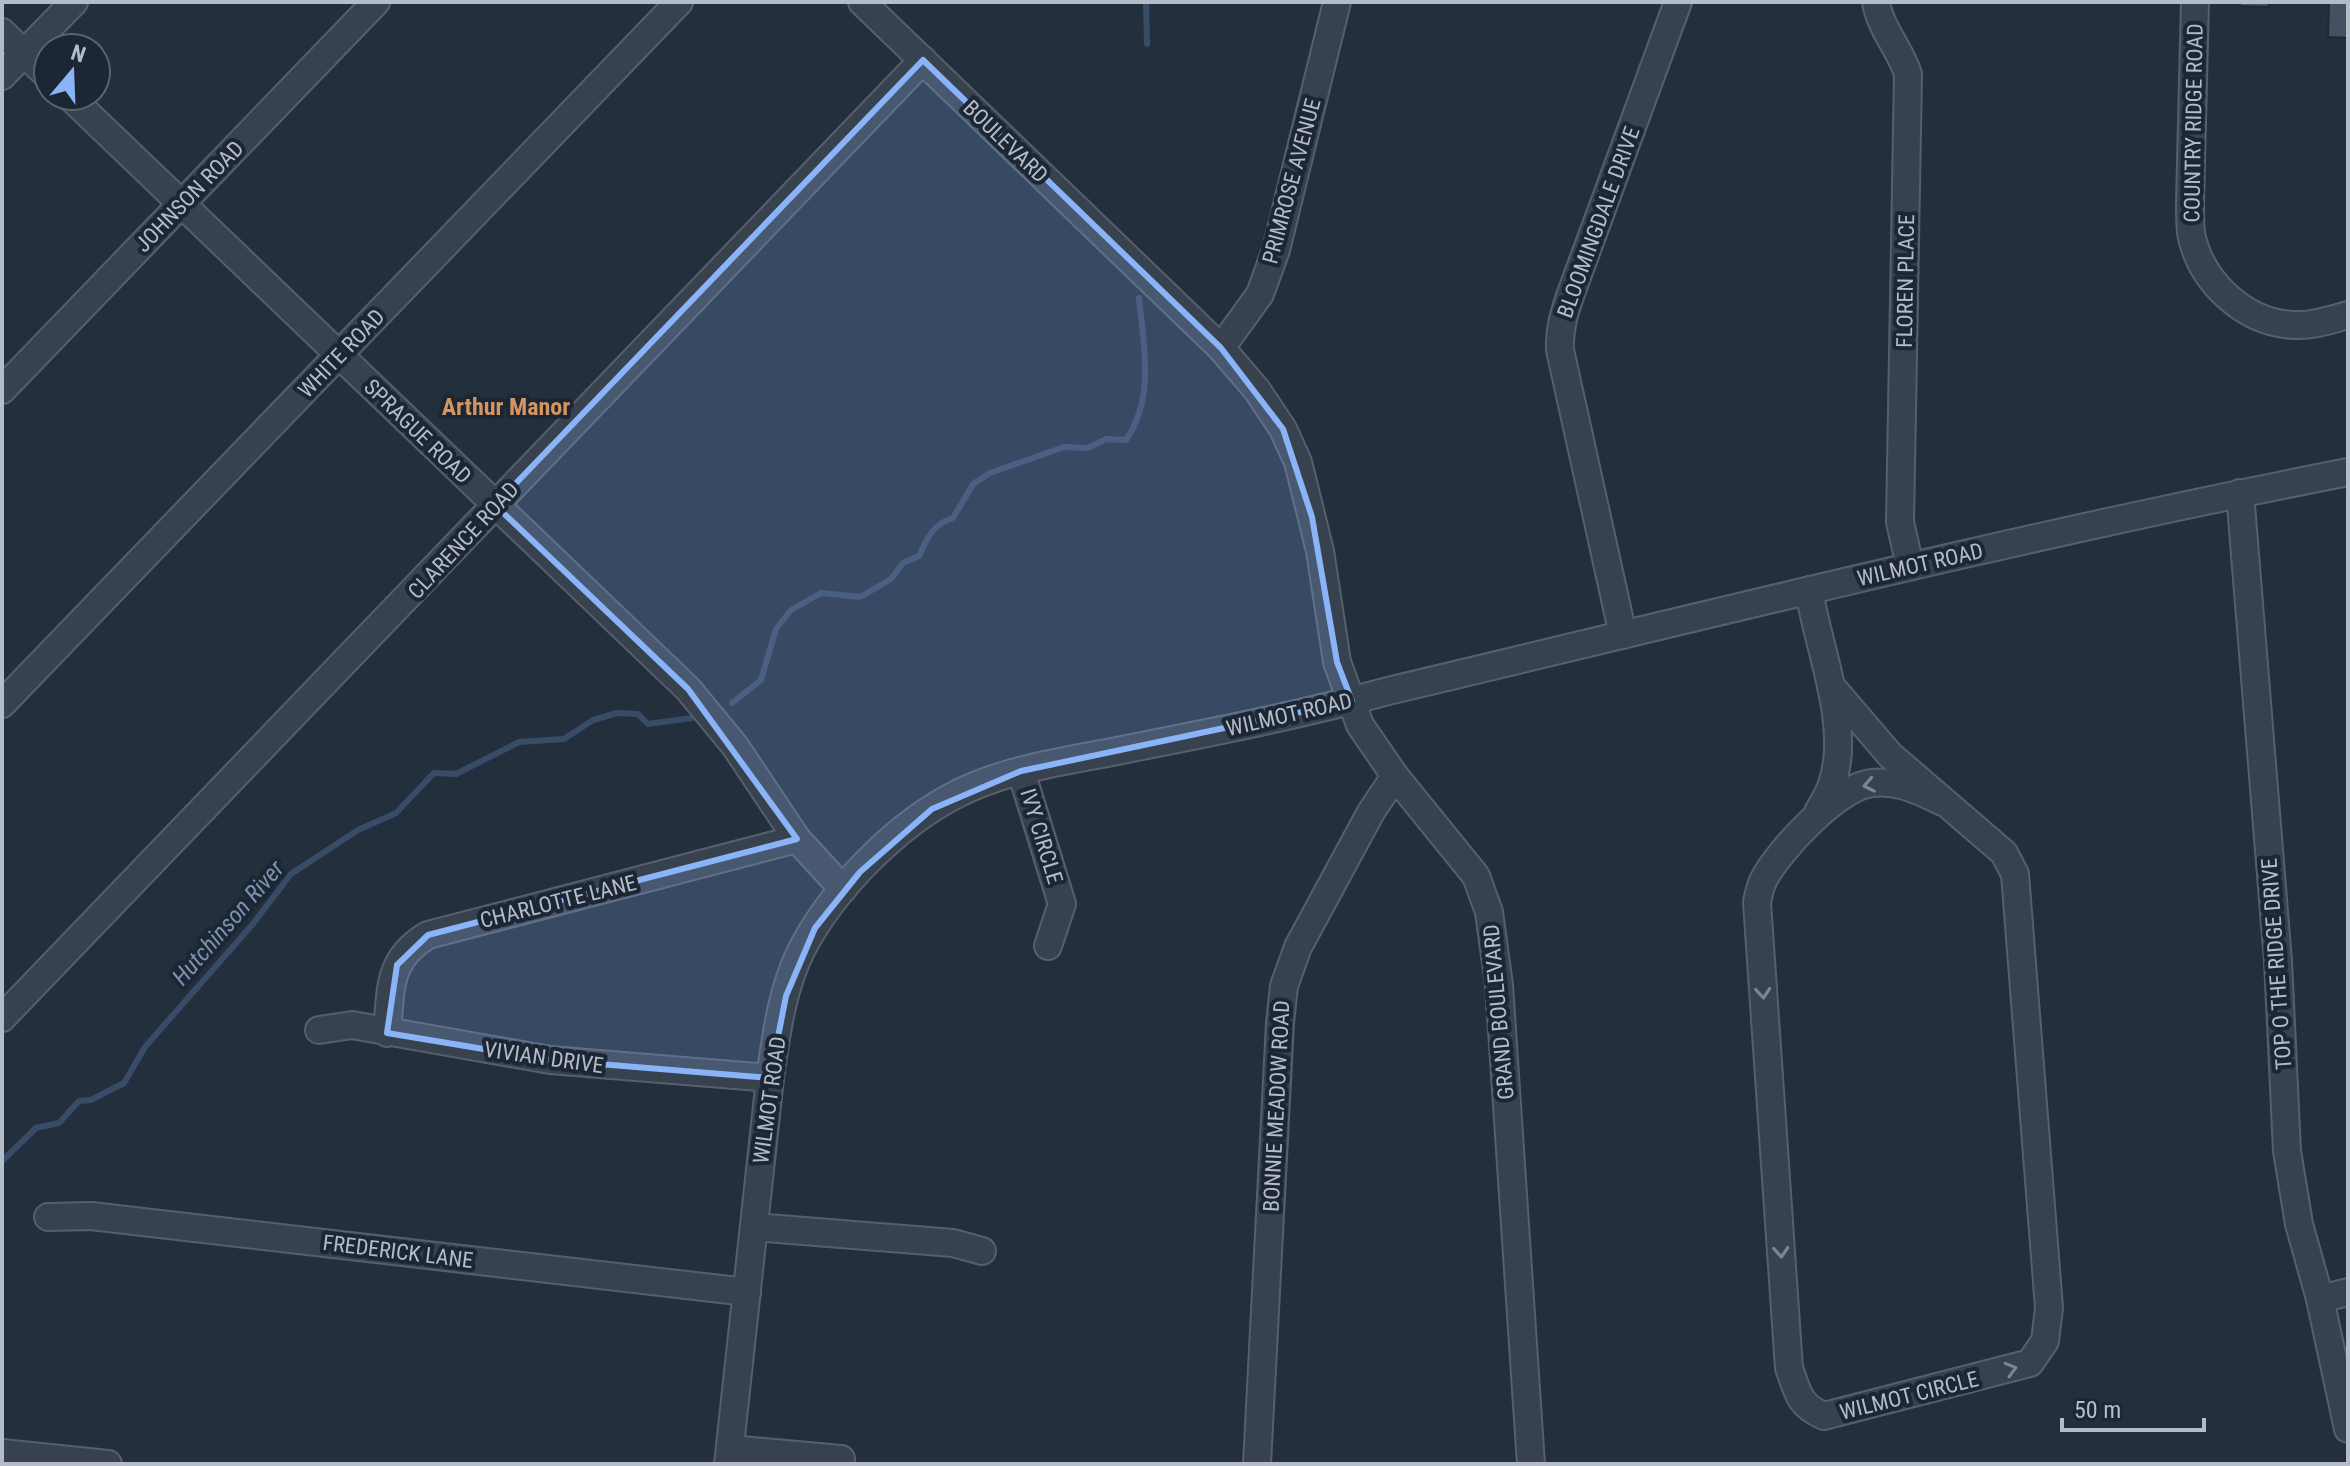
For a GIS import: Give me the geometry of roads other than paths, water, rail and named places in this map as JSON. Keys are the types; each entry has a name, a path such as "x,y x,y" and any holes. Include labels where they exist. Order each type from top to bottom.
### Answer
{"street":[{"path":"2,76 74,2"},
{"name":"JOHNSON ROAD","path":"2,390 376,2"},
{"name":"WHITE ROAD","path":"2,704 679,2"},
{"name":"BOULEVARD","path":"862,2 1151,279"},
{"name":"PRIMROSE AVENUE","path":"1221,348 1260,294 1276,250 1337,2"},
{"name":"BLOOMINGDALE DRIVE","path":"1623,635 1560,350 1561,322 1678,2"},
{"name":"FLOREN PLACE","path":"1876,2 1908,74 1900,522 1910,566"},
{"name":"COUNTRY RIDGE ROAD","path":"2195,2 2191,233 2206,272 2235,304 2272,322 2315,324 2348,315"},
{"path":"2,32 32,61"},
{"name":"CLARENCE ROAD","path":"2,1018 364,645 923,60"},
{"name":"SPRAGUE ROAD","path":"86,112 688,689 735,746 797,839 843,889"},
{"name":"GRAND BOULEVARD","path":"1151,279 1221,348 1283,429 1298,462 1320,551 1337,662 1360,725 1395,776 1476,876 1489,912 1500,1001 1531,1464"},
{"name":"WILMOT ROAD","path":"730,1457 770,1078 775,1041 794,970 815,928 843,889 891,841 932,809 960,793 1021,771 1317,711 1910,566 2348,472"},
{"name":"TOP O THE RIDGE DRIVE","path":"2240,493 2278,961 2287,1151 2299,1224 2320,1299 2348,1429"},
{"name":"WILMOT CIRCLE","path":"1809,590 1831,686 1837,732 1832,786 1817,815"},
{"name":"WILMOT CIRCLE","path":"1831,686 1890,755 2004,853 2015,874 2049,1328 2045,1341 2030,1363 1824,1416 1801,1401 1789,1368 1757,902 1764,877 1817,815 1849,791 1875,783 1908,786 1943,802"},
{"name":"IVY CIRCLE","path":"1021,771 1062,904 1048,946"},
{"name":"BONNIE MEADOW ROAD","path":"1257,1464 1284,986 1298,947 1371,812 1395,776"},
{"name":"CHARLOTTE LANE","path":"387,1033 397,965 412,944 428,935 797,839"},
{"name":"VIVIAN DRIVE","path":"319,1030 352,1025 566,1061 770,1078"},
{"name":"FREDERICK LANE","path":"48,1217 91,1216 747,1292"},
{"path":"754,1227 953,1243 982,1251"},
{"path":"2320,1299 2348,1292"},
{"path":"2,1453 108,1464"},
{"path":"730,1457 841,1459"}],"waterway":[{"name":"Hutchinson River","path":"1146,2 1147,44"},
{"name":"Hutchinson River","path":"732,703 761,680 776,629 791,610 821,593 860,597 891,579 903,563 919,556 936,528 953,518 973,484 990,473 1064,447 1088,448 1106,439 1126,440 1135,424 1144,389 1145,353 1139,298"},
{"name":"Hutchinson River","path":"2,1161 36,1128 59,1123 79,1101 91,1100 124,1083 145,1047 252,925 291,874 358,830 396,813 434,773 456,774 519,742 564,739 593,720 617,713 638,714 648,724 692,718"}],"district":[{"name":"Arthur Manor","path":"506,407"}]}
